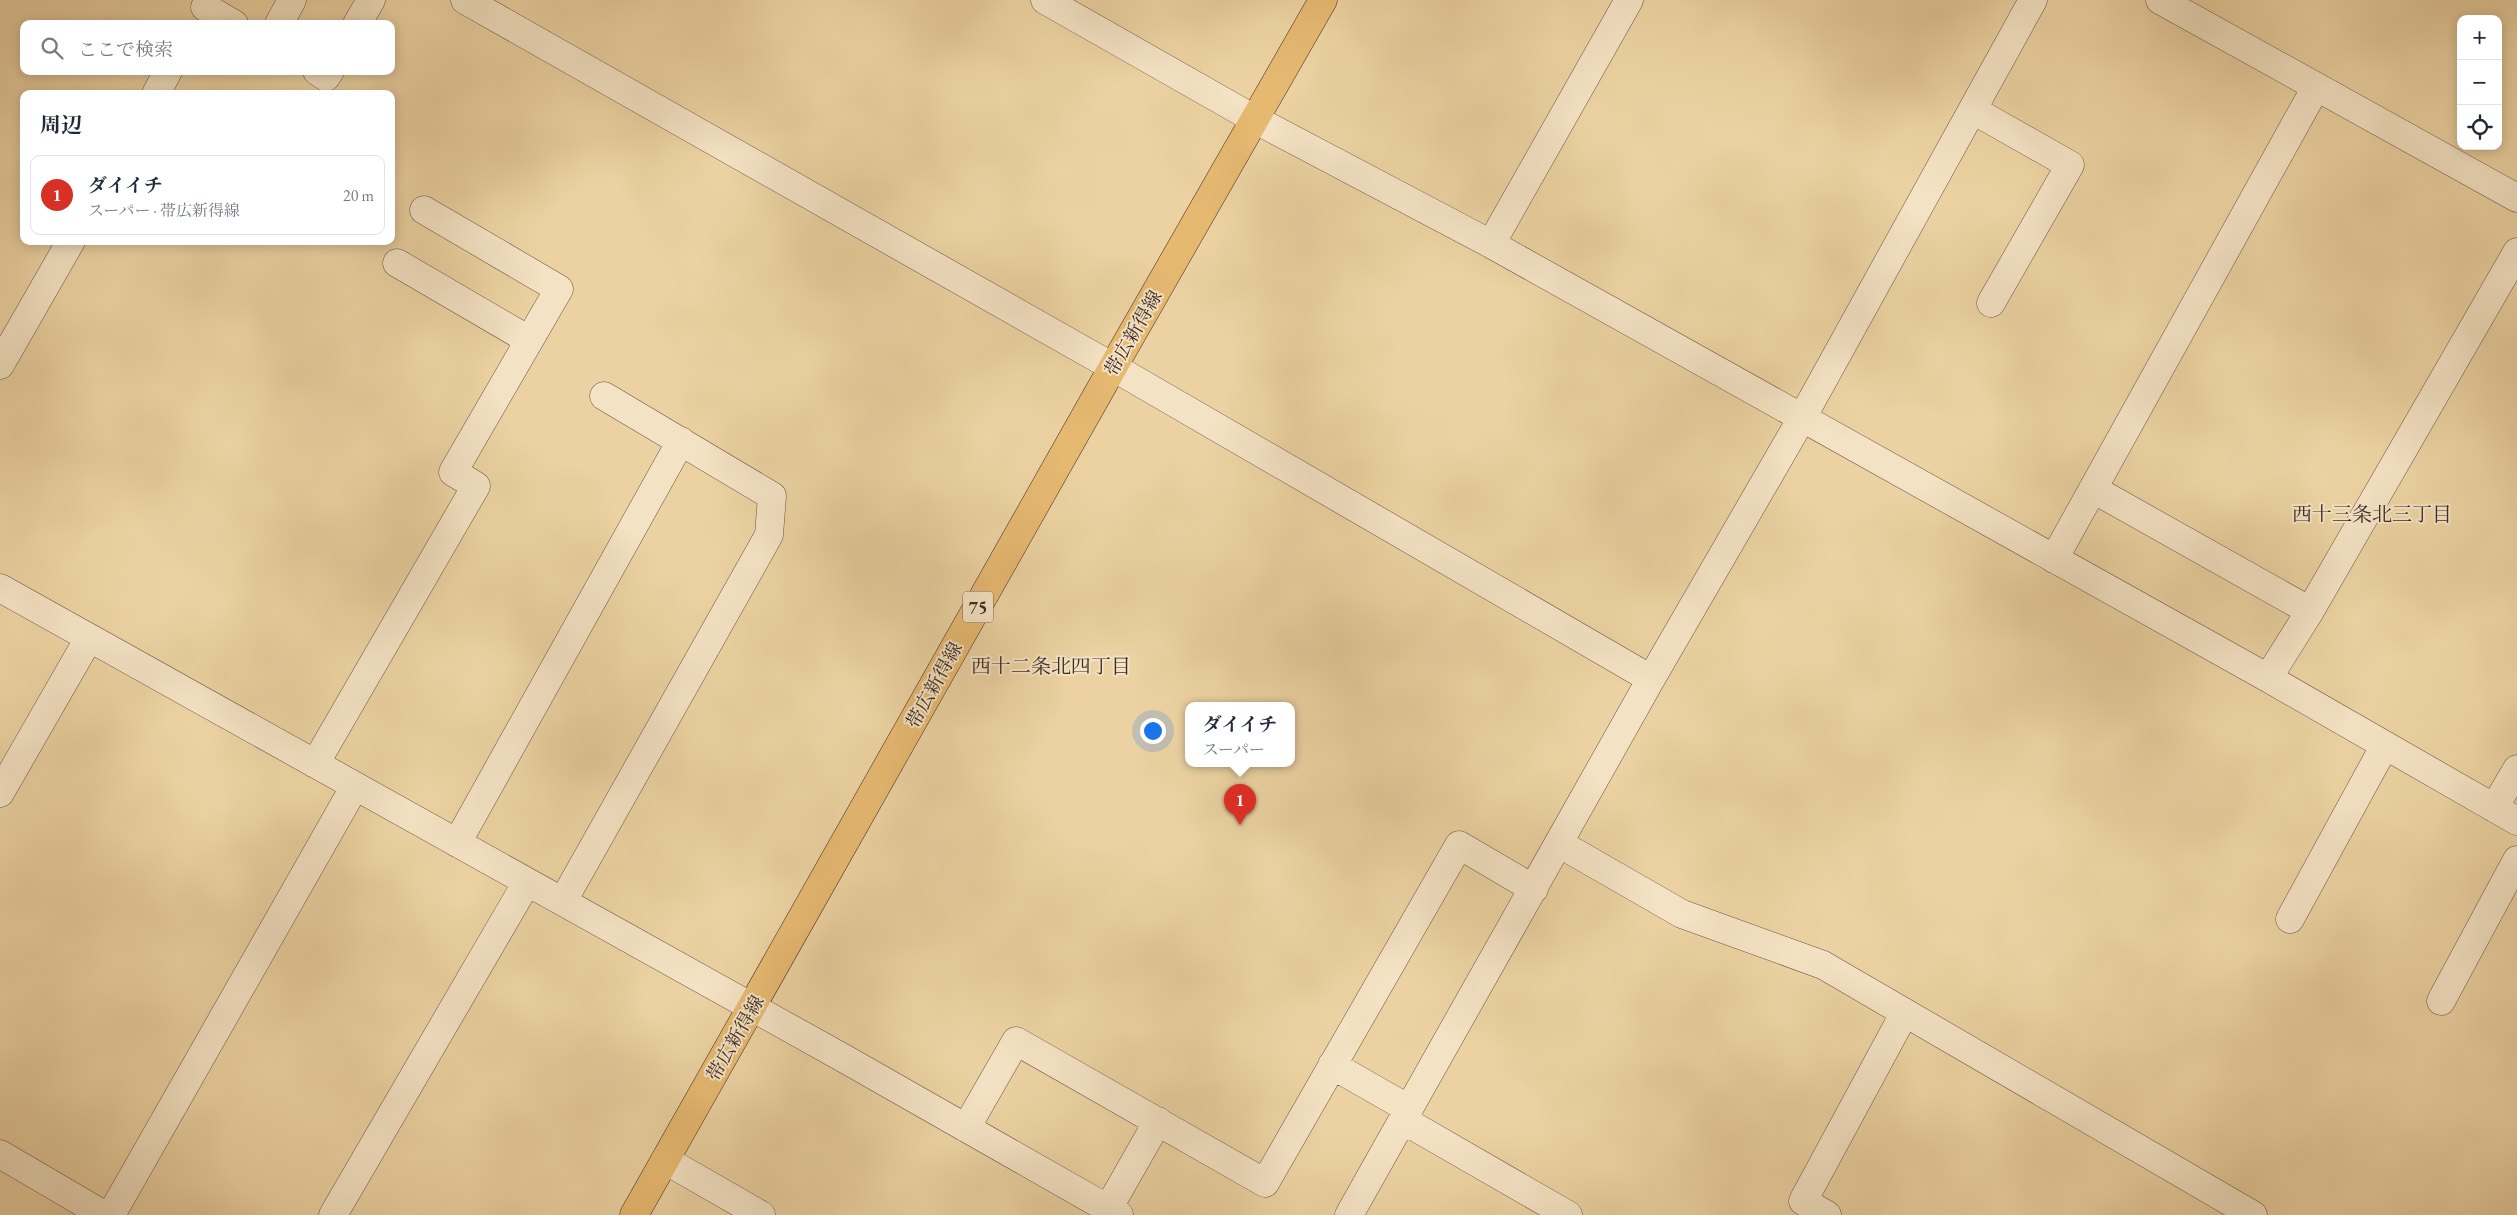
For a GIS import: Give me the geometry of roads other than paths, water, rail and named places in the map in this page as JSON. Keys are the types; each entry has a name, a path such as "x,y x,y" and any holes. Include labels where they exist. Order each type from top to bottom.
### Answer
{"main road":[{"name":"帯広新得線","path":"634,1215 753,1008 1113,367 1324,0"}],"street":[{"path":"280,20 292,0"},
{"path":"359,20 370,0"},
{"path":"465,0 1113,367 1651,679"},
{"path":"1045,0 1256,120 1491,244 2268,678 2506,815 2517,768"},
{"path":"1491,244 1629,0"},
{"path":"1349,1215 1560,844 1651,679 1802,418 2033,0"},
{"path":"2160,0 2517,198"},
{"path":"203,10 225,20"},
{"path":"158,90 166,75"},
{"path":"2054,559 2316,87"},
{"path":"1973,110 2070,165 1991,303"},
{"path":"315,764 476,486 453,472 560,289 424,210"},
{"path":"0,365 69,245"},
{"path":"2268,678 2310,611 2517,252"},
{"path":"398,263 530,340"},
{"path":"563,902 768,535 772,496 604,396"},
{"path":"457,843 681,441"},
{"path":"2093,489 2310,611"},
{"path":"0,588 753,1008 1113,1212 1158,1121"},
{"path":"0,793 89,638"},
{"path":"2290,919 2384,745"},
{"path":"111,1215 355,786"},
{"path":"1560,844 1682,914 1823,965 1904,1014 2253,1215"},
{"path":"966,1128 1016,1041 1265,1183 1459,845 1534,889"},
{"path":"2441,1001 2517,860"},
{"path":"333,1215 527,882"},
{"path":"1827,1215 1803,1201 1904,1014"},
{"path":"1332,1065 1406,1115 1568,1215"},
{"path":"0,1154 104,1215"},
{"path":"665,1160 761,1215"}],"place":[{"name":"ダイイチ","path":"1240,825"}],"district":[{"name":"西十三条北三丁目","path":"2372,514"},
{"name":"西十二条北四丁目","path":"1051,666"}]}
